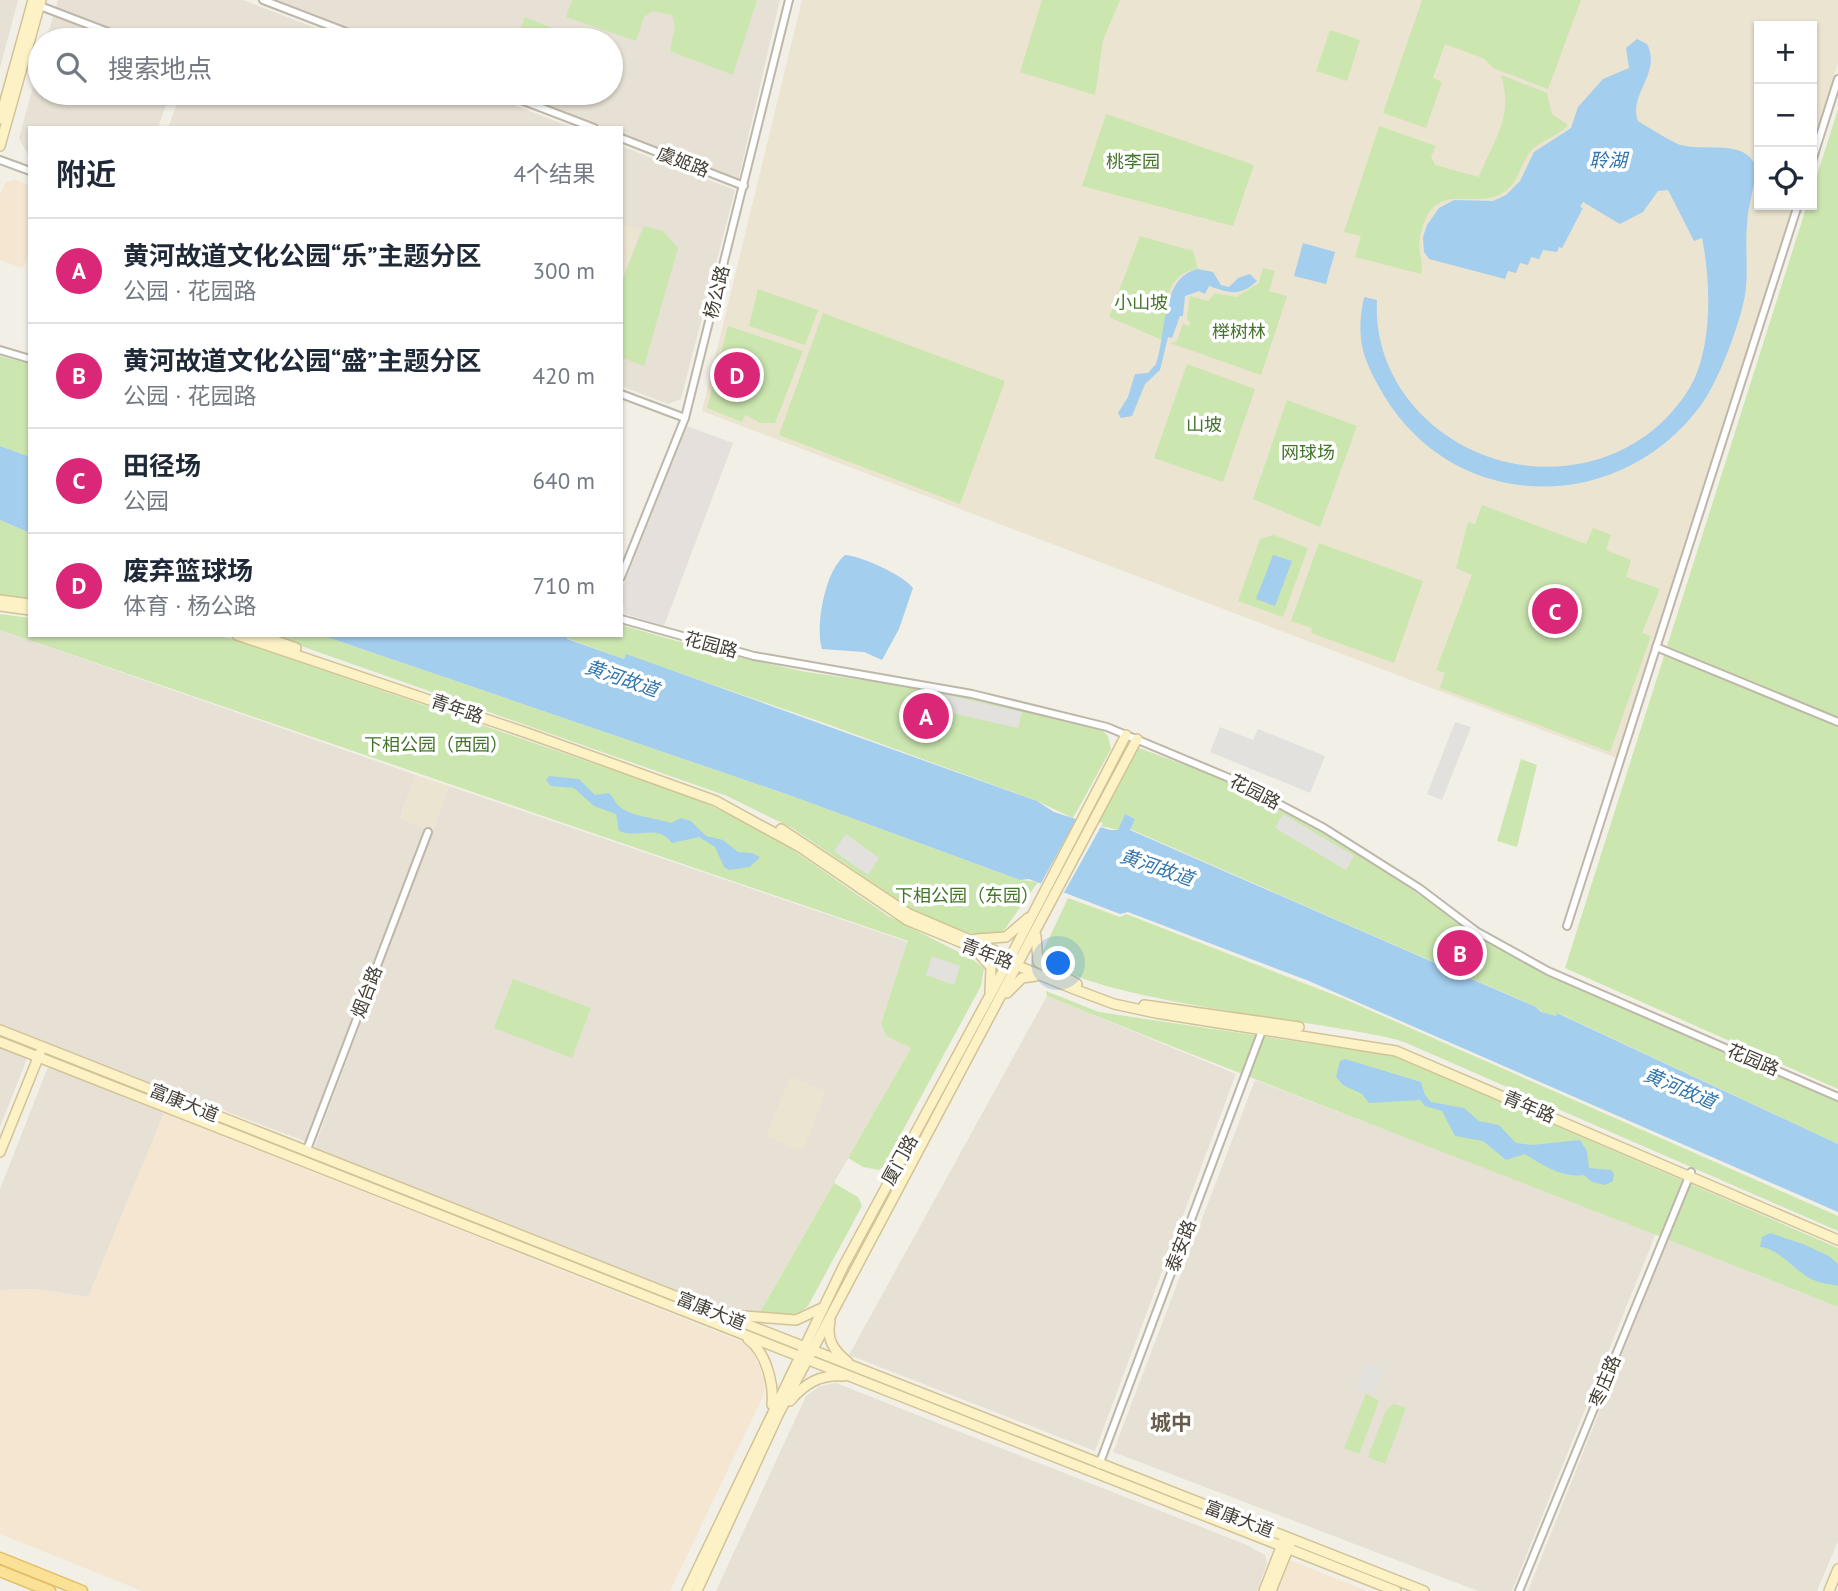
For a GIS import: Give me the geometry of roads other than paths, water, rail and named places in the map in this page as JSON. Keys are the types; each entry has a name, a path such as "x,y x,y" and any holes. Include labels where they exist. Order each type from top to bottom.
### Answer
{"main road":[{"path":"0,1558 82,1591"},
{"path":"0,1571 50,1591"}],"street":[{"path":"262,0 336,28"},
{"name":"杨公路","path":"623,572 685,418 789,0"},
{"path":"38,2 100,28"},
{"path":"30,28 38,2"},
{"path":"31,28 38,2"},
{"path":"0,119 28,33"},
{"path":"0,146 28,40"},
{"path":"1816,147 1838,79"},
{"path":"534,105 588,126"},
{"name":"虞姬路","path":"623,139 744,186"},
{"path":"0,160 28,170"},
{"path":"1567,926 1796,210"},
{"path":"0,350 28,358"},
{"path":"623,395 685,418"},
{"path":"0,600 28,604"},
{"path":"0,606 28,610"},
{"name":"花园路","path":"623,620 754,656 1041,709 1137,739 1234,780 1324,828 1419,888 1476,931 1548,971 1838,1097"},
{"name":"青年路","path":"243,637 557,743 716,801 800,847 897,915 1133,1009 1396,1051 1690,1173"},
{"name":"青年路","path":"265,637 677,780 742,807 825,855 884,899 945,934"},
{"path":"1656,648 1838,722"},
{"name":"厦门路","path":"1096,806 1126,735"},
{"name":"厦门路","path":"687,1591 827,1310 1096,806 1137,739"},
{"name":"烟台路","path":"306,1152 428,832"},
{"path":"945,934 997,940 1016,930 1043,905"},
{"name":"厦门路","path":"1014,962 1039,924 1043,905"},
{"path":"1039,924 1035,949 1038,962 1076,987"},
{"path":"945,934 989,962 992,979 990,1006"},
{"path":"990,1006 1028,976 1076,987"},
{"name":"青年路","path":"1076,987 1136,1004 1288,1025 1391,1045 1838,1238"},
{"name":"泰安路","path":"1099,1465 1263,1028"},
{"name":"富康大道","path":"0,1030 710,1316"},
{"name":"富康大道","path":"0,1042 859,1374 1286,1543 1424,1591"},
{"path":"0,1152 42,1046"},
{"name":"枣庄路","path":"1519,1591 1690,1173"},
{"path":"710,1316 783,1320 803,1318 827,1310 828,1330 833,1348 859,1374"},
{"path":"710,1316 755,1344 769,1375 775,1414"},
{"path":"775,1414 799,1390 815,1379 830,1375 859,1374"},
{"name":"富康大道","path":"859,1374 1099,1465 1396,1591"},
{"name":"厦门路","path":"697,1591 775,1414"},
{"path":"1264,1591 1286,1543"},
{"path":"1271,1591 1286,1543"},
{"path":"1829,1591 1838,1569"}],"water":[{"name":"聆湖","path":"1637,39 1647,44 1651,54 1651,64 1637,102 1638,121 1681,145 1734,149 1743,152 1754,163 1747,224 1746,287 1735,331 1715,381 1701,405 1667,441 1628,467 1585,482 1540,486 1496,480 1454,464 1416,436 1385,397 1371,372 1363,349 1360,326 1364,297 1377,300 1380,339 1400,388 1438,429 1473,451 1512,463 1552,467 1591,461 1628,447 1662,422 1689,389 1697,373 1708,315 1707,275 1702,238 1694,241 1668,190 1658,191 1643,212 1620,224 1583,202 1580,207 1583,208 1562,248 1559,247 1557,252 1543,250 1539,259 1531,257 1528,265 1520,263 1516,273 1508,271 1505,279 1429,259 1424,252 1423,237 1427,225 1439,208 1454,200 1493,201 1506,195 1520,181 1534,152 1571,128 1578,107 1603,79 1629,68 1626,48"},
{"path":"1303,243 1335,252 1326,284 1294,276"},
{"path":"1198,269 1213,272 1221,285 1229,287 1238,278 1250,274 1257,281 1239,292 1227,292 1209,286 1205,294 1199,291 1185,296 1183,316 1180,316 1172,338 1168,337 1160,370 1145,384 1132,416 1121,418 1118,413 1128,397 1135,374 1148,373 1156,364 1167,308 1177,283 1186,274"},
{"path":"0,446 28,456 28,532 0,520"},
{"path":"845,555 881,567 913,588 899,629 882,660 864,652 822,649 820,626 823,599 832,573"},
{"path":"1273,555 1292,561 1275,606 1256,599"},
{"name":"黄河故道","path":"327,637 567,637 624,659 626,654 1037,801 1054,812 1110,830 1118,830 1125,814 1135,819 1130,830 1536,1007 1541,1012 1556,1016 1557,1013 1838,1144 1838,1212 1309,981 1128,912 1120,914 1029,879 1020,880 789,795"},
{"path":"549,776 579,779 595,795 609,793 620,807 637,815 671,823 681,818 691,821 706,836 723,840 738,852 752,853 760,857 750,867 729,870 724,867 715,847 699,837 672,843 660,834 619,831 616,814 594,806 574,788 551,786 546,780"},
{"path":"1345,1059 1421,1082 1425,1095 1431,1102 1464,1108 1479,1121 1499,1125 1516,1143 1532,1145 1580,1140 1587,1151 1589,1168 1611,1170 1614,1174 1613,1181 1605,1185 1592,1182 1584,1175 1561,1173 1525,1154 1506,1160 1483,1141 1455,1136 1442,1111 1425,1106 1420,1100 1369,1103 1362,1094 1343,1085 1336,1077 1340,1061"},
{"path":"1770,1233 1829,1256 1838,1264 1838,1286 1809,1278 1775,1252 1760,1247 1762,1237"}],"place":[{"name":"废弃篮球场","path":"737,375"},
{"name":"田径场","path":"1555,611"},
{"name":"黄河故道文化公园“乐”主题分区","path":"926,716"},
{"name":"黄河故道文化公园“盛”主题分区","path":"1460,953"}],"district":[{"name":"城中","path":"1171,1423"}],"park label":[{"name":"桃李园","path":"1133,162"},
{"name":"小山坡","path":"1141,303"},
{"name":"榉树林","path":"1239,332"},
{"name":"山坡","path":"1204,425"},
{"name":"网球场","path":"1308,453"},
{"name":"下相公园（西园）","path":"436,745"},
{"name":"下相公园（东园）","path":"967,896"}]}
